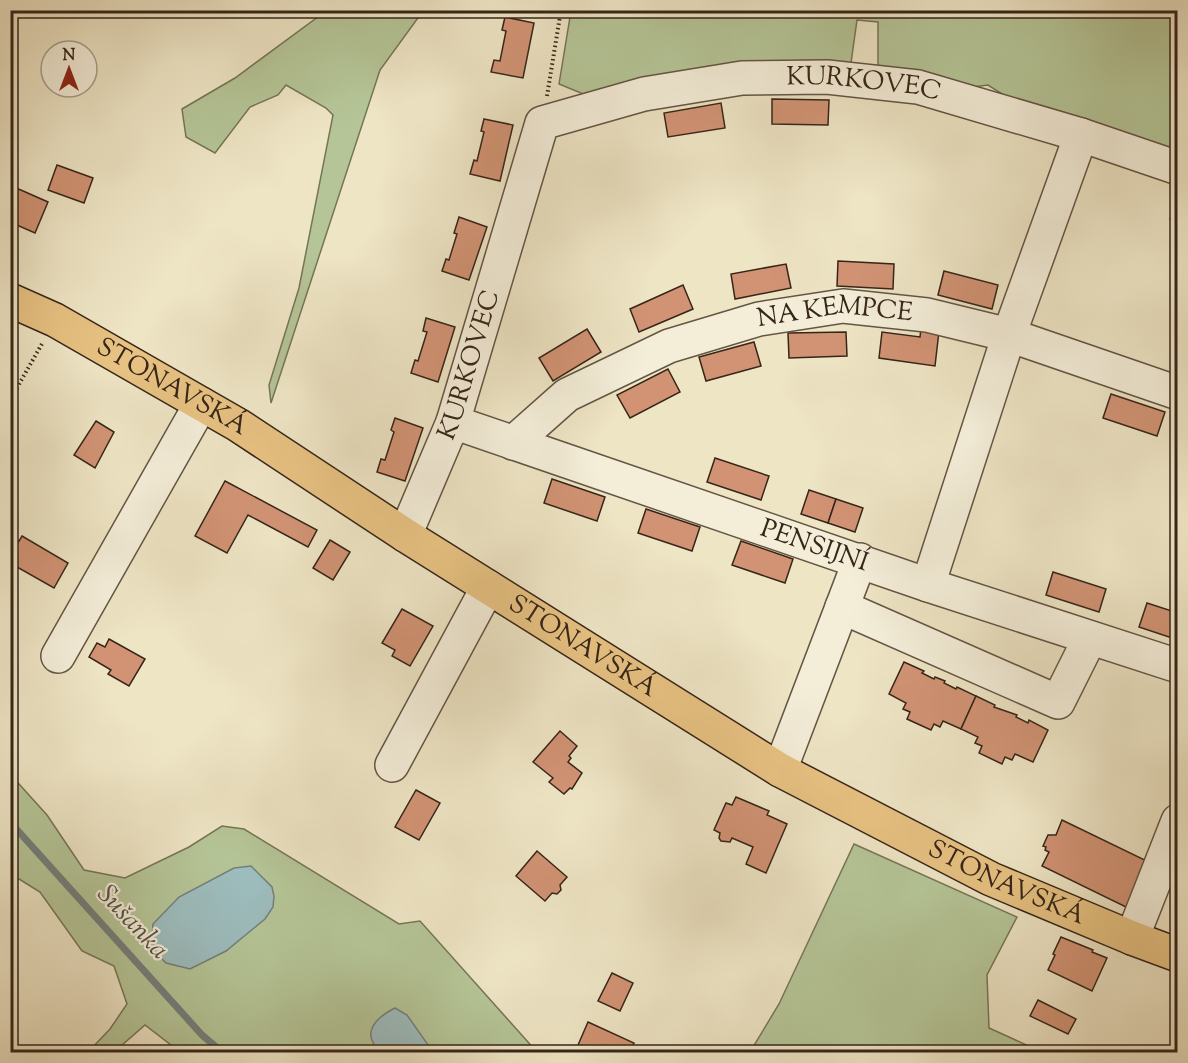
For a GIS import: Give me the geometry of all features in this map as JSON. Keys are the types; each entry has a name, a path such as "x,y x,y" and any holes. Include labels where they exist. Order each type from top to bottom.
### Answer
{"main road":[{"name":"STONAVSKÁ","path":"10,300 55,320 238,425 405,535 780,770 991,879 1178,955"}],"street":[{"name":"KURKOVEC","path":"405,535 453,422 542,123 644,94 732,79 827,77 918,87 1081,135 1178,168"},
{"path":"928,585 1010,335 1081,135"},
{"name":"NA KEMPCE","path":"513,443 567,395 669,346 759,319 843,306 927,315 1010,335 1178,393"},
{"path":"58,656 201,404"},
{"name":"PENSIJNÍ","path":"453,422 928,585 1178,666"},
{"path":"780,770 860,560"},
{"path":"392,765 488,587"},
{"path":"842,607 1058,702 1090,638"},
{"path":"1132,938 1178,821"}],"path":[{"path":"542,123 561,10"},
{"path":"10,400 55,320"}],"green space":[{"path":"326,11 423,11 380,70 271,403 269,385 299,288 333,115 326,108 286,85 278,95 250,107 215,153 186,137 182,109 235,78"},
{"path":"571,11 1177,11 1177,160 1013,101 988,85 965,88 878,70 878,22 857,20 850,70 593,98 559,84"},
{"path":"10,774 47,815 84,870 125,878 189,847 222,826 244,829 399,924 420,921 536,1051 180,1052 145,1025 114,1052 89,1051 110,1029 127,1004 114,966 82,951 40,892 11,874"},
{"path":"854,844 1017,917 987,975 989,1028 1042,1052 750,1052 779,1004"}],"water":[{"path":"251,866 272,887 273,907 265,919 226,951 190,969 166,963 156,953 152,940 153,924 179,897 234,868"},
{"path":"395,1008 407,1015 433,1052 381,1052 375,1045 371,1033 376,1022"}],"building":[{"path":"505,17 534,23 523,78 491,72 494,60 500,61 506,31 502,30"},
{"path":"772,99 829,100 828,125 772,124"},
{"path":"721,103 725,128 668,137 664,113"},
{"path":"484,119 513,125 500,181 470,174 474,160 477,161 484,132 481,131"},
{"path":"57,165 93,178 84,203 48,190"},
{"path":"14,187 48,202 35,233 10,222 10,195"},
{"path":"1178,197 1178,222 1170,219"},
{"path":"459,217 487,227 469,280 442,271 446,259 449,260 457,234 454,233"},
{"path":"838,261 894,264 893,289 837,286"},
{"path":"786,264 791,288 735,299 731,274"},
{"path":"944,271 998,285 992,309 938,295"},
{"path":"683,285 693,309 639,332 630,309"},
{"path":"426,318 455,327 438,382 411,373 415,360 418,361 427,332 423,331"},
{"path":"921,328 939,331 935,366 879,358 882,332 920,337"},
{"path":"587,329 601,352 553,381 539,358"},
{"path":"846,332 847,356 789,358 788,333"},
{"path":"754,342 761,366 706,381 699,357"},
{"path":"668,369 680,392 630,418 617,395"},
{"path":"1111,394 1165,412 1157,436 1103,418"},
{"path":"395,418 423,428 405,481 377,472 381,459 385,460 394,432 391,430"},
{"path":"96,421 114,432 95,468 74,455"},
{"path":"715,458 769,476 761,500 707,482"},
{"path":"552,479 605,497 597,521 544,503"},
{"path":"225,481 317,530 308,547 248,515 227,553 195,536"},
{"path":"809,490 836,499 828,523 801,514"},
{"path":"836,499 863,508 855,532 828,523"},
{"path":"646,509 700,527 692,551 638,533"},
{"path":"22,536 68,563 54,588 10,563 10,556"},
{"path":"330,540 350,552 333,580 313,568"},
{"path":"741,541 793,559 785,583 732,565"},
{"path":"1053,572 1106,589 1099,612 1046,595"},
{"path":"1147,603 1178,613 1178,640 1139,627"},
{"path":"402,609 433,626 410,666 392,656 395,650 382,643"},
{"path":"109,639 145,659 129,686 108,674 111,670 89,657 97,643 105,647"},
{"path":"904,662 924,671 922,673 934,679 935,677 945,681 944,683 956,689 957,687 976,696 961,729 943,721 940,727 934,724 931,730 907,719 910,712 903,709 906,703 889,694"},
{"path":"976,696 995,705 994,707 1048,730 1033,762 1015,754 1012,760 1005,757 1002,764 979,753 982,746 975,743 978,737 961,729"},
{"path":"560,731 577,746 569,756 571,758 568,762 582,773 572,789 570,788 564,794 549,782 553,778 533,762"},
{"path":"416,790 440,803 419,840 395,827"},
{"path":"736,797 769,811 767,815 787,824 766,873 746,864 753,847 732,838 730,842 721,841 720,833 714,830 726,803 732,805"},
{"path":"1062,820 1153,864 1128,908 1042,866 1049,852 1043,846 1048,835 1056,835"},
{"path":"537,851 567,877 560,885 561,890 557,894 552,893 545,901 516,876"},
{"path":"1061,937 1107,958 1092,991 1048,970"},
{"path":"612,973 633,983 620,1011 598,1001"},
{"path":"1038,1000 1076,1019 1068,1034 1030,1016"},
{"path":"588,1022 634,1043 630,1052 594,1052 578,1045"}],"waterway":[{"name":"Sušanka","path":"10,822 202,1035 222,1052"}]}
